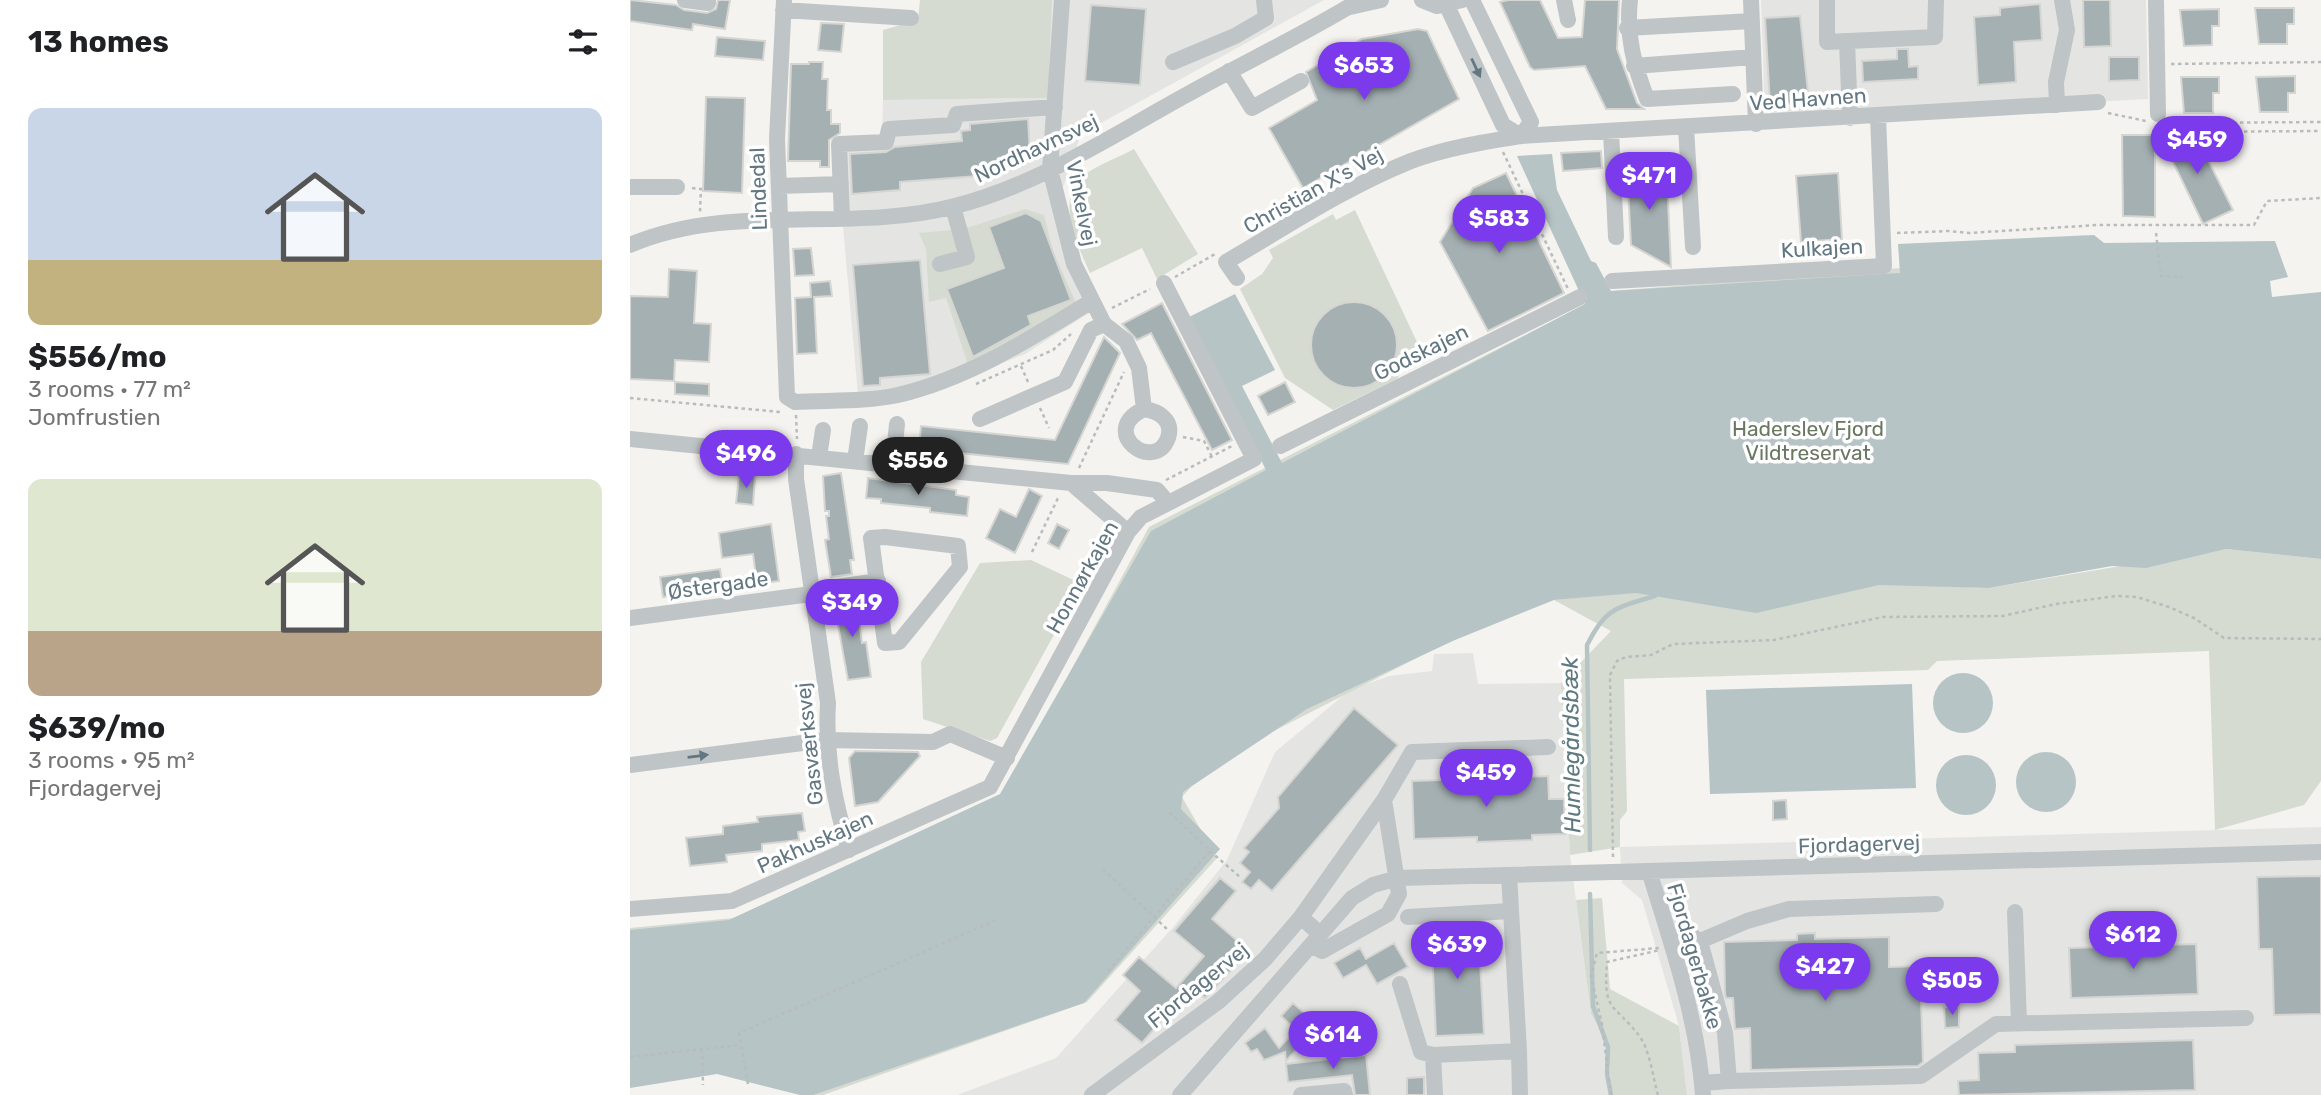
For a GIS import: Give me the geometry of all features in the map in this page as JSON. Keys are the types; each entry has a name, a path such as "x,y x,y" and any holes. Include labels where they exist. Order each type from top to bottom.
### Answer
{"street":[{"path":"685,0 708,3 708,0"},
{"name":"Vinkelvej","path":"1062,0 1050,169 1074,264 1098,313 1126,341 1139,368 1144,409"},
{"path":"1172,62 1235,36 1266,18 1264,0"},
{"name":"Nordhavnsvej","path":"630,245 700,226 780,219 908,215 953,207 1004,191 1050,169 1354,4 1381,0"},
{"path":"1422,0 1454,3 1503,125 1521,136 1531,122 1472,0"},
{"path":"1564,0 1568,20"},
{"path":"1630,0 1627,28 1634,65 1647,99 1733,94"},
{"path":"1751,0 1756,124"},
{"path":"1827,0 1827,42 1935,37 1936,0"},
{"path":"2057,105 2056,82 2067,30 2062,0"},
{"path":"2156,0 2157,64 2162,120"},
{"name":"Lindedal","path":"911,18 784,5 777,102 787,397 795,401 897,395 960,374 1098,313"},
{"path":"1627,28 1752,21"},
{"path":"1847,41 1850,118"},
{"path":"1634,65 1753,57"},
{"path":"1229,71 1252,108 1301,81"},
{"name":"Ved Havnen","path":"1521,136 2098,103"},
{"path":"842,218 839,144 886,142 889,129 953,125 957,114 1055,107"},
{"name":"Kulkajen","path":"1612,281 1884,266 1878,116"},
{"path":"1686,127 1693,247"},
{"path":"1611,131 1616,237"},
{"name":"Christian X's Vej","path":"1237,278 1226,262 1366,181 1413,161 1461,146 1521,136"},
{"path":"779,186 841,184"},
{"path":"630,187 677,187"},
{"path":"940,264 967,257 953,207"},
{"path":"1164,283 1244,440"},
{"name":"Godskajen","path":"1280,446 1577,298"},
{"path":"980,419 1065,383 1098,313"},
{"path":"893,464 897,424"},
{"path":"855,461 860,426"},
{"path":"819,457 823,430"},
{"path":"630,439 1068,482 1107,483 1157,490 1168,503"},
{"name":"Honnørkajen","path":"1004,765 1128,532 1141,517 1254,459 1244,440"},
{"name":"Gasværksvej","path":"796,454 796,479 810,592 828,703 826,740 836,809 849,850"},
{"path":"1068,482 1128,532"},
{"path":"885,537 958,546 960,567 899,642 885,643 878,581 872,538 885,537"},
{"path":"810,592 878,581"},
{"name":"Østergade","path":"630,618 810,592"},
{"path":"630,765 826,740 933,742 950,734 1004,765"},
{"name":"Fjordagervej","path":"1092,1095 1219,1000 1265,959 1301,917 1384,800 1412,752 1548,747"},
{"name":"Pakhuskajen","path":"630,909 732,901 990,787 1004,765"},
{"path":"1301,917 1322,951 1388,914 1399,894 1384,800"},
{"name":"Fjordagervej","path":"1180,1095 1352,898 1373,885 1398,878 2321,852"},
{"name":"Fjordagerbakke","path":"1649,871 1691,1007 1702,1089"},
{"path":"1509,875 1521,1095"},
{"path":"1700,941 1747,921 1789,909 1936,904"},
{"path":"1408,917 1510,911"},
{"path":"2015,912 2020,1023"},
{"path":"1671,941 1688,934 1700,941 1725,1033 1729,1081"},
{"path":"1400,984 1421,1052 1433,1055 1519,1051"},
{"path":"1702,1089 1729,1081 1921,1076 1996,1024 2246,1018"},
{"path":"1433,1055 1435,1095"},
{"path":"1301,1095 1345,1091 1345,1095"}],"path":[{"path":"2157,64 2321,62"},
{"path":"2098,103 2109,114 2162,120 2321,122"},
{"path":"2162,120 2157,132 2321,131"},
{"path":"1497,140 1577,298"},
{"path":"677,187 701,189 700,226"},
{"path":"1883,234 1949,231 1969,233 2098,225 2254,225 2267,201 2321,198"},
{"path":"2156,233 2161,276 2183,276"},
{"path":"968,387 1053,350 1098,313 1164,283 1220,251"},
{"path":"1081,463 1132,354"},
{"path":"630,398 796,413"},
{"path":"1181,437 1204,441 1212,457"},
{"path":"1157,490 1163,481 1244,440"},
{"path":"1031,552 1068,482"},
{"path":"1614,872 1610,675 1618,661 1626,657 1645,657 1684,642 1774,640 1883,617 2003,616 2056,604 2116,596 2148,600 2169,607 2194,618 2224,638 2321,639"},
{"path":"1168,811 1240,877"},
{"path":"1108,971 1210,851"},
{"path":"1103,869 1168,930"},
{"path":"748,1084 740,1033 996,920"},
{"path":"1611,1095 1602,1025 1591,976 1597,953 1671,941"},
{"path":"1658,1095 1641,1039 1609,1006 1605,990 1607,962 1671,941"},
{"path":"630,1057 741,1045"},
{"path":"702,1049 703,1085"}],"shaded area":[{"path":"1052,0 1324,0 1081,134 1062,191 1089,313 1025,354 955,382 858,395 835,137 882,135 883,100 1047,98"},
{"path":"1761,0 2146,0 2148,99 1765,119"},
{"name":"Haderslev Fjord Vildtreservat","path":"1552,154 1557,190 1591,261 1596,263 1611,291 1900,273 1898,244 2094,235 2104,243 2275,241 2288,277 2270,281 2272,297 2321,292 2321,559 2226,549 2146,568 2112,566 1989,588 1879,585 1756,613 1636,593 1554,600 1455,640 1307,709 1183,792 1181,809 1220,849 1084,1003 813,1095 800,1095 717,1074 630,1088 630,930 729,920 1000,794 1151,531 1266,470 1189,317 1235,294 1275,370 1242,386 1282,463 1585,304 1517,156"},
{"path":"1473,653 1478,684 1561,683 1570,855 1591,1014 1607,1042 1612,1095 957,1095 1056,1058 1174,926 1227,860 1275,752 1350,690 1389,676 1432,671 1434,654"},
{"path":"1963,673 1984,682 1993,703 1984,724 1963,733 1942,724 1933,703 1942,682"},
{"path":"1912,684 1916,788 1710,794 1706,690"},
{"path":"2046,752 2067,761 2076,782 2067,803 2046,812 2025,803 2016,782 2025,761"},
{"path":"1966,755 1987,764 1996,785 1987,806 1966,815 1945,806 1936,785 1945,764"},
{"path":"2321,827 2321,1095 1687,1095 1679,1026 1642,900 1622,883 1620,847"}],"green space":[{"path":"920,0 1052,0 1048,98 883,100 883,30 918,20"},
{"path":"1134,149 1198,254 1157,279 1142,248 1090,273 1072,226 1070,200 1080,179 1099,166"},
{"path":"1025,209 1044,215 1053,251 1082,316 972,377 946,298 929,302 926,249 919,233 964,229"},
{"path":"1355,210 1425,359 1402,371 1397,379 1333,410 1285,378 1240,289 1262,274 1273,258 1269,250 1333,214 1336,220"},
{"name":"Haderslev Fjord Vildtreservat","path":"2180,246 2214,548 2146,567 2226,549 2321,559 2321,781 2304,805 2215,830 2209,651 1937,661 1928,670 1624,679 1627,811 1620,820 1620,847 1570,855 1561,683 1611,631 1554,600 1607,595 1556,587 1213,762 1182,797 1217,858 1087,1002 823,1095 811,1095 716,1063 630,1073 630,928 733,918 1003,795 1149,527 1611,291","holes":["2118,559 2121,566 1989,588 1939,586"]},
{"path":"1031,560 1082,584 997,738 990,741 923,719 921,662 980,563"},
{"path":"1602,898 1610,989 1679,1026 1687,1095 1612,1095 1607,1042 1591,1014 1576,900"}],"building":[{"path":"630,0 676,5 684,10 707,13 716,9 718,0 730,0 725,29 693,24 692,30 630,21"},
{"path":"1540,0 1558,38 1582,37 1585,0 1619,0 1617,49 1637,103 1644,109 1606,109 1585,66 1534,70 1530,67 1500,2"},
{"path":"2083,0 2110,0 2111,46 2084,47"},
{"path":"2040,4 2042,40 2014,42 2016,82 1978,85 1974,17 2000,15 2000,8"},
{"path":"1091,5 1146,9 1140,85 1085,81"},
{"path":"2255,8 2294,8 2294,24 2287,24 2287,44 2259,44"},
{"path":"2219,9 2219,26 2212,26 2212,45 2184,46 2180,10"},
{"path":"1800,16 1809,102 1770,105 1765,18"},
{"path":"821,23 844,24 841,52 818,50"},
{"path":"1418,29 1427,31 1459,99 1303,188 1269,128 1317,100 1306,72 1362,39"},
{"path":"717,37 765,41 763,60 715,56"},
{"path":"1897,49 1908,49 1909,67 1918,66 1918,79 1863,82 1862,61 1897,59"},
{"path":"2109,57 2139,57 2139,80 2109,81"},
{"path":"823,62 822,79 828,79 827,110 831,110 831,124 840,124 840,133 829,140 829,167 820,167 820,161 788,161 791,64"},
{"path":"2295,76 2295,93 2288,93 2288,112 2260,112 2256,77"},
{"path":"2181,77 2219,77 2219,93 2213,93 2213,113 2184,113"},
{"path":"706,97 745,98 742,193 703,191"},
{"path":"1028,119 1030,156 998,158 999,171 991,175 900,182 900,190 852,194 850,154 886,152 895,147 962,141 961,131 970,130 970,124"},
{"path":"2195,134 2233,210 2203,224 2160,135"},
{"path":"2122,135 2155,135 2155,217 2123,216"},
{"path":"1601,151 1602,168 1563,171 1561,153"},
{"path":"1623,163 1642,170 1642,163 1659,168 1659,176 1667,179 1671,267 1631,245 1627,167 1623,167"},
{"path":"1506,173 1564,293 1488,331 1440,242 1473,188"},
{"path":"1838,173 1842,239 1801,242 1796,176"},
{"path":"1026,213 1041,221 1071,300 1028,316 1031,325 973,357 947,289 1004,268 989,227"},
{"path":"811,248 814,275 795,276 793,249"},
{"path":"920,260 930,374 880,378 880,385 863,386 853,265"},
{"path":"669,269 697,271 694,323 711,324 709,362 675,360 674,381 630,379 630,296 668,297"},
{"path":"830,281 832,296 814,297 817,353 797,354 795,298 811,297 810,283"},
{"path":"1354,302 1370,306 1384,315 1393,329 1397,345 1393,361 1384,375 1370,384 1354,388 1338,384 1324,375 1315,361 1311,345 1315,329 1324,315 1338,306"},
{"path":"1162,303 1232,440 1212,450 1151,333 1137,340 1122,324"},
{"path":"1104,337 1120,353 1068,464 919,449 921,426 1055,440"},
{"path":"675,382 709,384 709,396 675,394"},
{"path":"1285,382 1295,402 1268,415 1258,396"},
{"path":"841,473 854,560 850,560 852,574 831,577 825,540 829,539 826,516 829,516 829,511 825,511 823,476"},
{"path":"739,476 755,477 753,505 736,503"},
{"path":"868,478 956,490 956,495 969,497 967,516 930,512 930,508 881,503 881,499 866,498"},
{"path":"1029,489 1042,496 1015,553 986,538 1000,509 1016,517"},
{"path":"771,524 779,581 757,584 753,554 722,558 719,533"},
{"path":"1057,524 1069,530 1059,549 1048,543"},
{"path":"720,569 723,588 663,597 660,577"},
{"path":"851,596 853,608 857,607 862,643 866,642 871,677 848,680 833,598"},
{"path":"1354,708 1398,745 1272,891 1259,880 1251,889 1242,882 1250,872 1240,863 1249,852 1244,848 1279,808 1278,797"},
{"path":"855,751 918,752 920,756 878,802 855,806 849,758"},
{"path":"1548,776 1549,799 1564,799 1565,834 1532,835 1532,840 1477,842 1477,837 1414,839 1412,781"},
{"path":"1786,800 1787,819 1773,820 1773,801"},
{"path":"802,813 805,831 798,832 799,840 762,844 762,851 726,855 727,862 690,866 686,838 723,834 723,826 758,822 757,817"},
{"path":"2321,876 2321,1014 2274,1015 2272,949 2259,949 2257,877"},
{"path":"1220,878 1236,891 1212,919 1249,951 1205,998 1191,986 1142,1043 1115,1020 1140,991 1123,975 1139,957 1176,988 1204,956 1174,931"},
{"path":"1478,925 1484,1034 1436,1036 1431,928"},
{"path":"1815,933 1815,939 1889,937 1889,967 1920,966 1923,1062 1918,1066 1751,1070 1750,1028 1735,1029 1733,998 1726,998 1725,994 1724,942 1797,940 1797,934"},
{"path":"1394,943 1408,967 1377,984 1366,965 1343,978 1334,963 1360,948 1366,959"},
{"path":"2196,944 2198,994 2071,998 2069,948"},
{"path":"1293,1003 1309,1017 1300,1028 1308,1035 1305,1040 1286,1061 1285,1052 1264,1060 1257,1049 1251,1052 1245,1043 1265,1028 1279,1048 1296,1030 1281,1016"},
{"path":"1944,1007 1959,1007 1959,1027 1945,1028"},
{"path":"2193,1040 2195,1090 1959,1095 1958,1081 1979,1080 1978,1053 2015,1052 2015,1045"},
{"path":"1366,1055 1370,1095 1355,1095 1352,1075 1288,1082 1286,1064"},
{"path":"1424,1077 1424,1095 1407,1095 1407,1078"}],"waterway":[{"name":"Humlegårdsbæk","path":"1590,850 1587,645 1607,616 1621,607 1655,596"},
{"name":"Humlegårdsbæk","path":"1590,894 1593,1006 1608,1047 1607,1074 1611,1095"}]}
